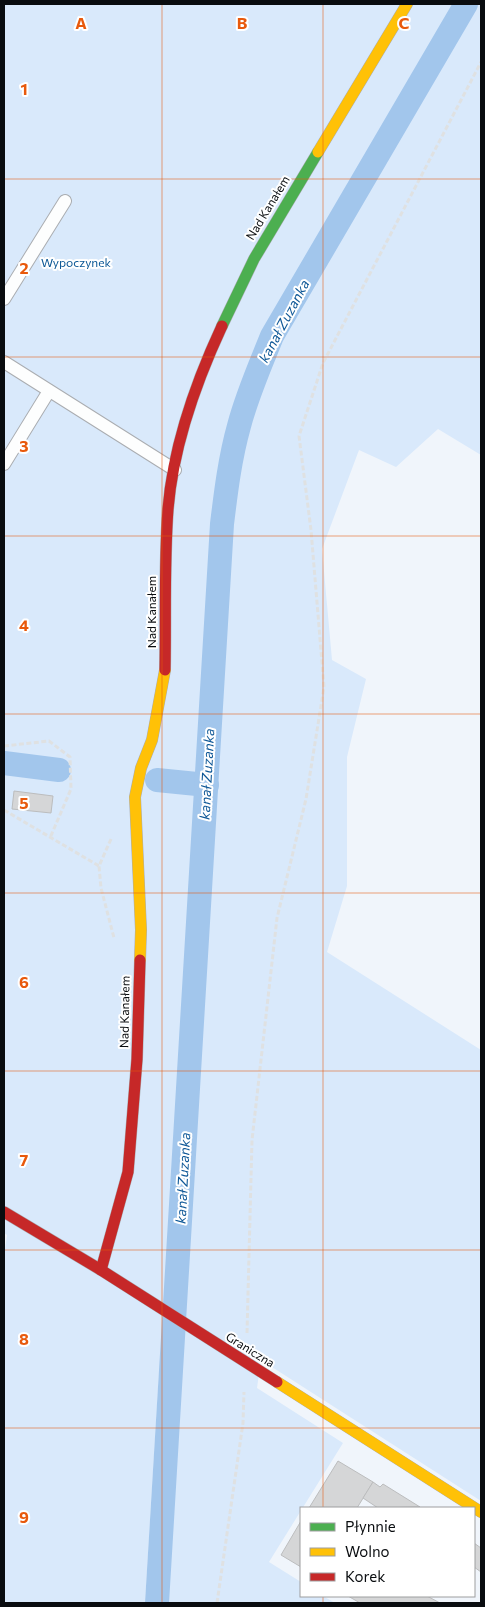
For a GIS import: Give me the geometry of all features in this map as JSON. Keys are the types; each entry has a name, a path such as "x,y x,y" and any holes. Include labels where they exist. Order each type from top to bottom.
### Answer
{"street":[{"name":"Nad Kanałem","path":"100,1270 128,1163 137,1060 141,930 135,797 141,768 152,740 165,673 168,508 182,433 208,357 254,259 407,4"},
{"name":"Graniczna","path":"4,1212 100,1270 473,1507"}],"lane":[{"path":"4,300 65,201"},
{"path":"4,362 175,470"},
{"path":"4,464 49,391"}],"path":[{"path":"217,1603 243,1423 252,1140 276,928 306,799 324,687 311,530 299,436 323,363 481,62"},
{"path":"4,746 49,741 70,757 71,789 50,838"},
{"path":"4,810 99,866"}],"green space":[{"name":"Wypoczynek","path":"4,4 481,4 481,455 438,429 396,467 359,450 322,549 332,660 366,679 347,757 347,886 327,952 481,1050 481,1501 261,1360 257,1388 343,1443 303,1507 300,1507 300,1512 269,1562 300,1581 300,1597 325,1597 335,1603 164,1603 176,1382 159,1372 145,1603 4,1603 4,1256 7,1235 4,1233"}],"building":[{"path":"14,791 53,796 51,813 12,809"},
{"path":"338,1461 373,1482 358,1507 310,1507"},
{"path":"373,1482 380,1487 383,1484 420,1507 376,1507 363,1498"},
{"path":"300,1523 300,1566 281,1555"},
{"path":"475,1544 481,1548 481,1572 475,1568"},
{"path":"350,1597 429,1597 440,1603 360,1603"}],"waterway":[{"name":"kanał Zuzanka","path":"157,1603 222,524 231,462 246,403 272,336 466,4"},
{"path":"4,763 59,770"},
{"path":"157,780 207,785"}],"traffic: fast":[{"path":"222,326 254,259 318,152"}],"traffic: slow":[{"path":"318,152 407,4"},
{"path":"140,960 141,930 135,797 141,768 152,740 165,670"},
{"path":"277,1382 473,1507"},
{"path":"475,1508 481,1512"}],"traffic: jam":[{"path":"165,670 166,549 171,486 180,439 187,416 203,370 222,326"},
{"path":"101,1270 128,1172 137,1059 140,960"},
{"path":"4,1212 101,1270 277,1382"}]}
